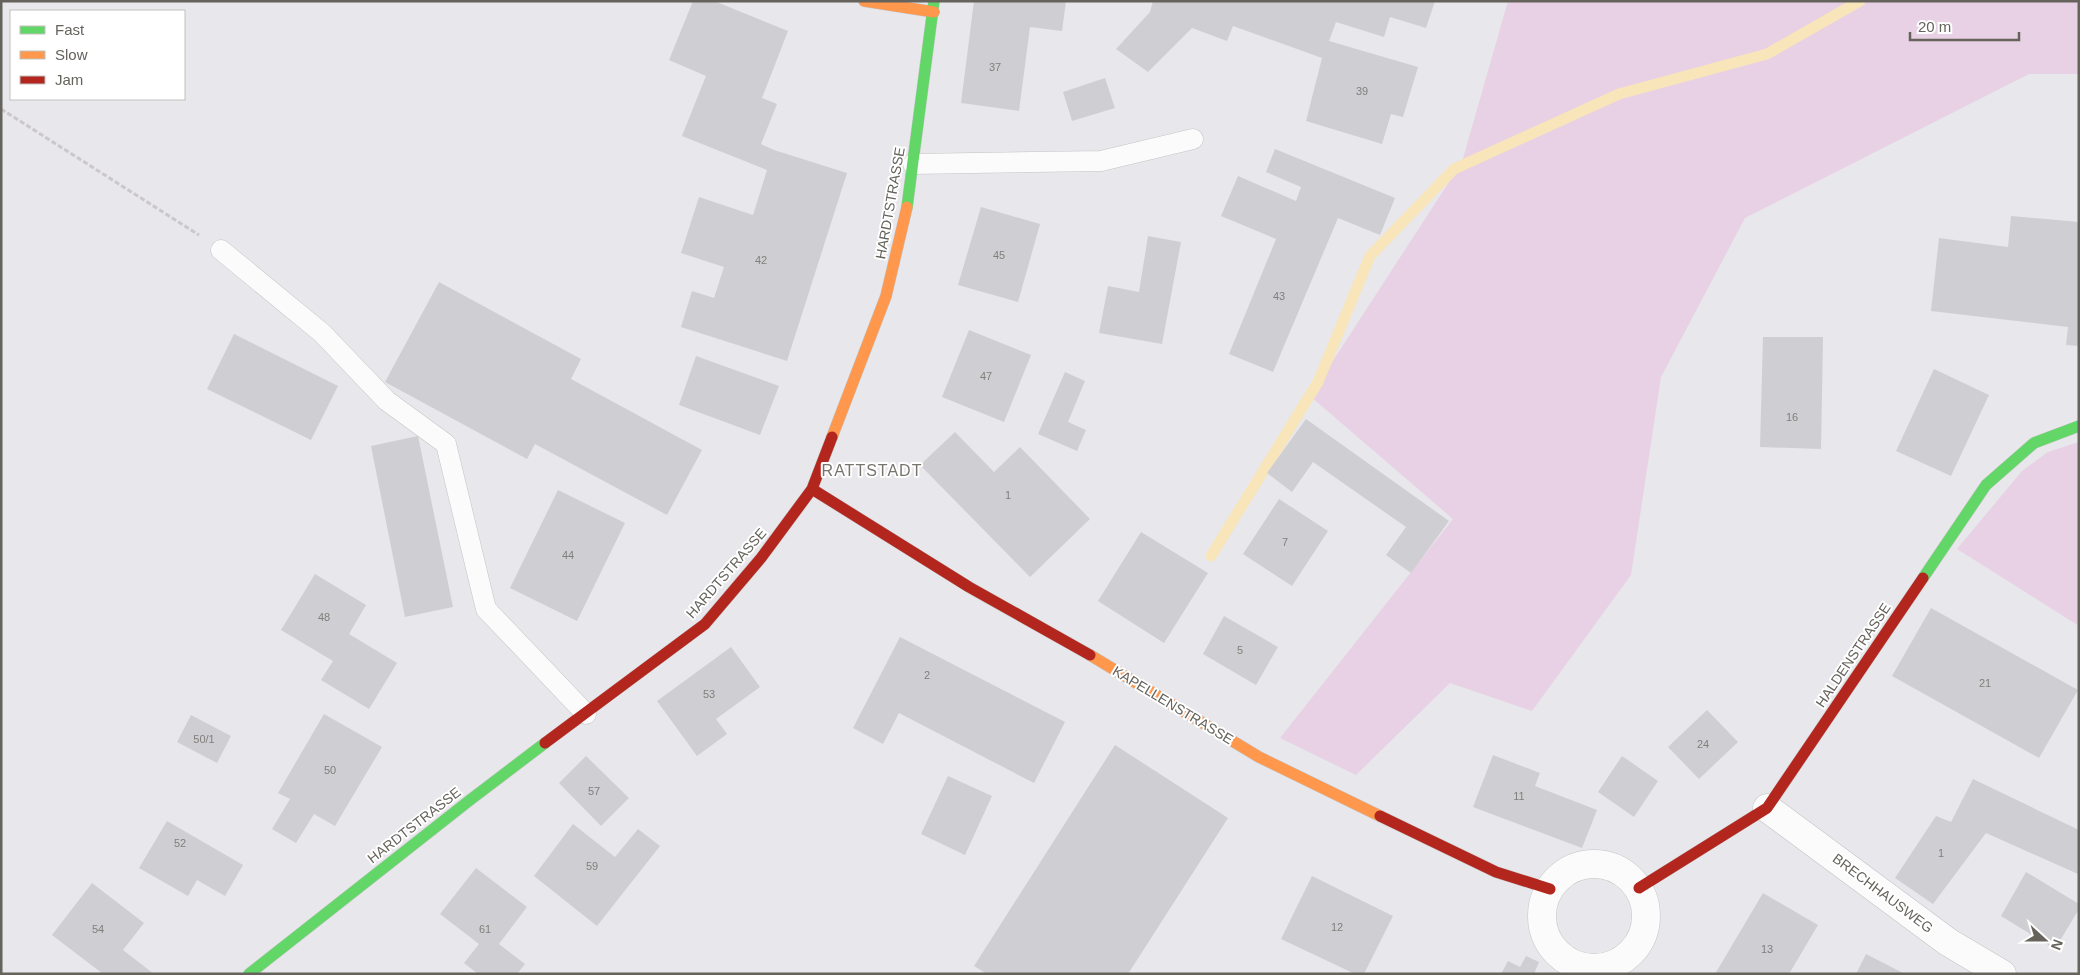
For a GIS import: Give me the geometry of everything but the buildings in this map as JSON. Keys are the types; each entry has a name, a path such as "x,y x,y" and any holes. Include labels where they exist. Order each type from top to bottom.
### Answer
{"street":[{"path":"864,1 934,6"},
{"name":"HARDTSTRASSE","path":"249,974 463,806 705,624 761,558 812,490 886,296 908,203 934,6"},
{"name":"HALDENSTRASSE","path":"1638,888 1767,808 1986,485 2034,443 2079,426"},
{"name":"KAPELLENSTRASSE","path":"812,490 961,582 1102,662 1259,757 1496,872 1550,889"},
{"name":"BRECHHAUSWEG","path":"1767,808 1948,942 2002,974"},
{"path":"1594,864 1611,867 1627,875 1638,888 1645,905 1646,923 1641,940 1630,954 1615,964 1579,970 1563,958 1550,944 1543,926 1543,907 1550,889 1561,876 1577,867 1594,864"}],"lane":[{"path":"913,164 1101,161 1193,138"},
{"path":"222,250 322,333 387,401 446,444 486,609 586,714"}],"path":[{"path":"1,109 222,250"}],"shaded area":[{"path":"1508,1 2079,1 2079,74 2029,74 1745,218 1661,377 1631,575 1532,711 1450,683 1356,775 1280,738 1453,519 1310,396 1462,162"},
{"path":"2079,442 2079,626 1957,549 2022,471 2048,452"}],"waterway":[{"path":"1211,556 1318,382 1370,256 1454,169 1619,94 1767,54 1860,1"}],"traffic: fast":[{"path":"907,207 934,1"},
{"path":"1923,578 1986,485 2034,443 2079,426"},
{"path":"249,974 545,743"}],"traffic: slow":[{"path":"864,1 934,12"},
{"path":"832,437 886,296 907,207"},
{"path":"1090,655 1259,757 1380,816"}],"traffic: jam":[{"path":"545,743 705,624 761,558 812,489 832,437"},
{"path":"812,489 969,587 1090,655"},
{"path":"1639,888 1767,808 1923,578"},
{"path":"1380,816 1496,872 1550,889"}],"district":[{"name":"RATTSTADT","path":"872,470"}]}
